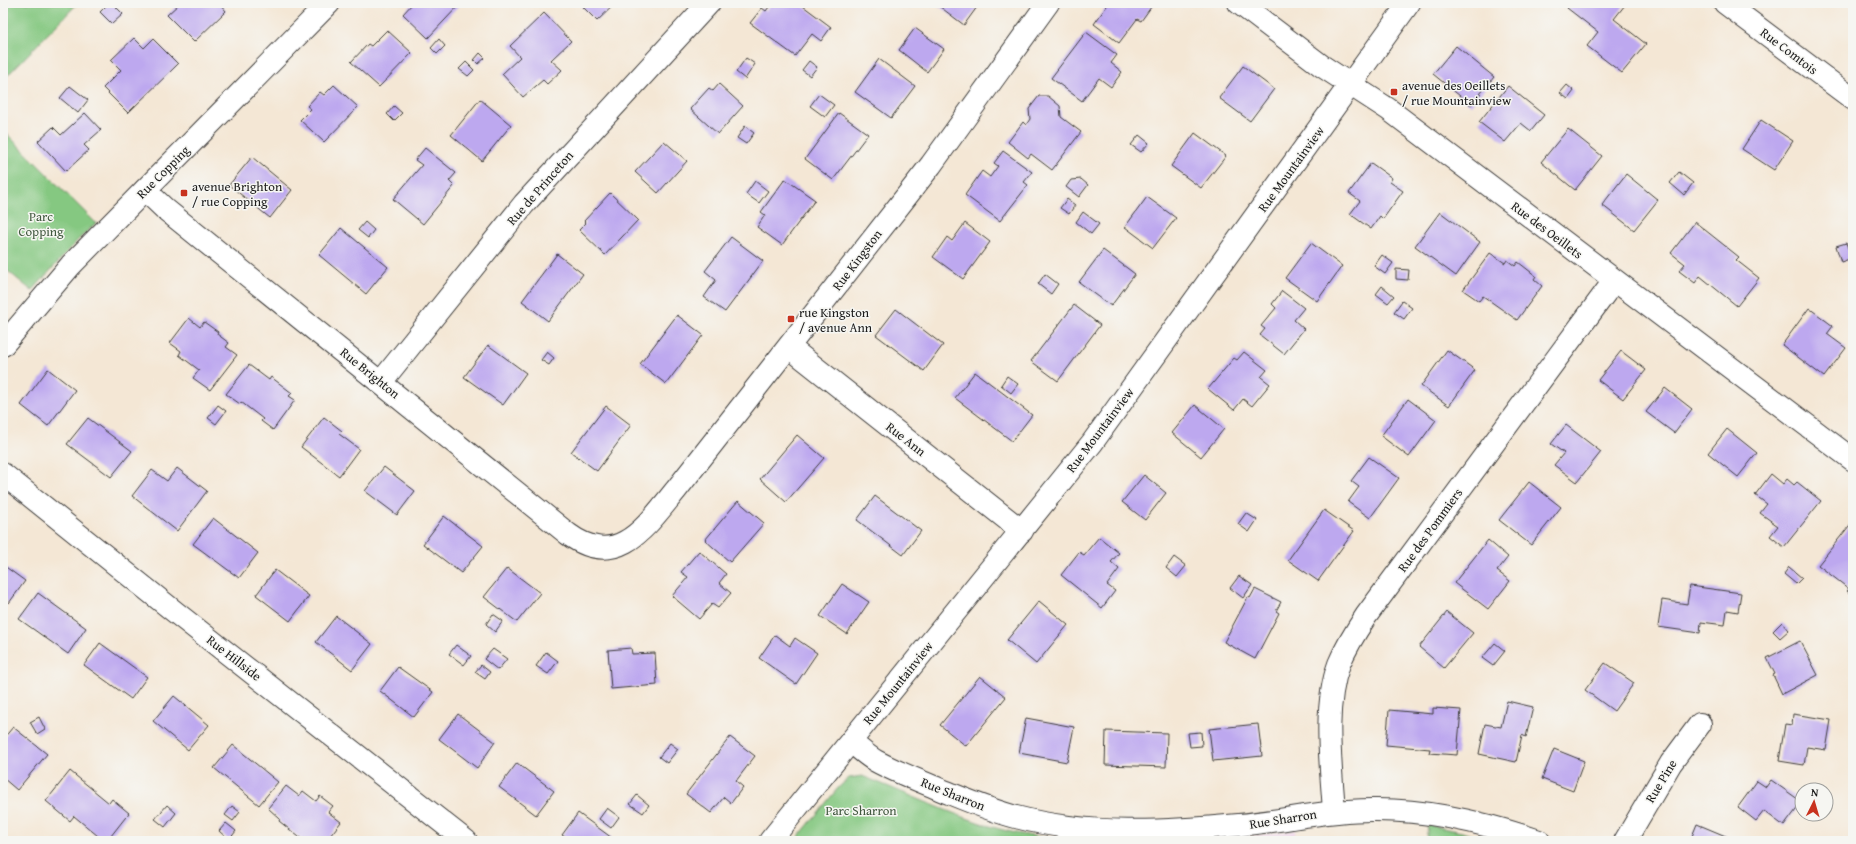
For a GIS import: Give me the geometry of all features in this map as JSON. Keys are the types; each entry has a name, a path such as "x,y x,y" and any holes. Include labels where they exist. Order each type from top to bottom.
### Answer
{"street":[{"name":"Rue Copping","path":"3,345 70,265 328,3"},
{"name":"Rue de Princeton","path":"381,382 524,204 710,3"},
{"name":"Rue Kingston","path":"600,547 617,545 625,542 640,532 789,347 931,165 1048,3"},
{"name":"Rue des Oeillets","path":"1239,3 1322,66 1388,109 1853,460"},
{"name":"Rue Mountainview","path":"770,841 1022,531 1124,400 1352,85 1409,3"},
{"name":"Rue Comtois","path":"1725,3 1853,99"},
{"name":"Rue Brighton","path":"145,190 165,209 568,534 583,543 600,547"},
{"name":"Rue des Pommiers","path":"1334,811 1330,710 1333,687 1339,665 1351,640 1366,616 1614,281"},
{"name":"Rue Ann","path":"789,347 1022,531"},
{"name":"Rue Hillside","path":"3,474 466,841"},
{"name":"Rue Pine","path":"1625,841 1671,763 1700,724"},
{"name":"Rue Sharron","path":"851,742 876,761 960,798 1015,817 1073,828 1121,830 1233,826 1334,811 1373,810 1434,816 1491,826 1539,841"}],"shaded area":[{"path":"1296,830 1293,841 1208,841 1232,839"}],"green space":[{"path":"3,3 78,3 3,80"},
{"name":"Parc Copping","path":"3,130 96,223 77,241 32,291 3,267"},
{"name":"Parc Sharron","path":"862,776 945,810 996,828 1037,837 1080,841 795,841 838,788 849,778"},
{"path":"1428,825 1462,832 1487,841 1426,841"}],"building":[{"path":"109,3 112,3 123,14 112,24 100,12"},
{"path":"180,3 219,3 226,11 194,42 167,15"},
{"path":"413,3 461,3 428,38 403,14"},
{"path":"579,3 616,3 597,21"},
{"path":"772,3 799,3 831,27 821,41 812,34 795,56 750,23 762,8 766,11"},
{"path":"935,3 980,3 964,25"},
{"path":"1109,3 1154,3 1141,21 1137,19 1119,43 1094,24"},
{"path":"1571,3 1622,3 1625,5 1614,19 1646,44 1622,73 1587,46 1598,32 1567,8"},
{"path":"544,13 571,41 551,60 562,70 547,84 543,80 523,97 502,74 520,57 510,46"},
{"path":"915,28 944,49 927,72 899,50"},
{"path":"387,30 412,53 379,87 351,62 368,44 371,46"},
{"path":"1086,32 1117,55 1111,63 1122,72 1111,87 1099,78 1082,101 1051,78"},
{"path":"134,38 144,48 153,39 178,64 128,113 103,88 121,70 111,60"},
{"path":"439,39 445,46 437,54 431,48"},
{"path":"1456,46 1494,77 1471,105 1433,74"},
{"path":"480,53 485,58 478,64 474,60"},
{"path":"746,58 755,64 745,79 736,72"},
{"path":"879,59 915,86 891,118 855,92"},
{"path":"809,61 817,67 810,76 802,70"},
{"path":"466,62 474,70 468,76 459,69"},
{"path":"1243,66 1274,89 1250,121 1219,98"},
{"path":"719,84 743,106 718,134 690,109 709,88 713,91"},
{"path":"334,85 358,107 324,142 300,120 311,109 307,106 320,92 324,95"},
{"path":"1567,85 1574,91 1568,99 1560,93"},
{"path":"70,86 88,100 78,113 60,98"},
{"path":"1508,86 1544,115 1531,131 1521,123 1505,142 1479,122"},
{"path":"819,94 834,105 825,117 810,106"},
{"path":"1039,96 1048,96 1060,106 1061,117 1081,132 1052,170 1031,154 1028,158 1008,142 1023,122 1026,125 1030,119 1029,109"},
{"path":"480,99 511,125 482,161 451,135"},
{"path":"394,106 402,113 394,121 387,114"},
{"path":"85,113 101,130 84,145 89,150 66,171 38,141 53,127 61,135"},
{"path":"839,113 868,134 833,180 805,159"},
{"path":"1761,120 1793,141 1774,170 1742,149"},
{"path":"745,126 754,133 746,144 737,138"},
{"path":"1568,129 1602,156 1575,190 1541,162"},
{"path":"1195,133 1226,156 1201,188 1171,166"},
{"path":"1139,135 1149,143 1141,152 1131,145"},
{"path":"664,141 687,161 658,193 635,172"},
{"path":"425,148 456,173 449,181 454,186 423,224 393,199 422,165 415,160"},
{"path":"1003,151 1032,172 1024,182 1028,185 1000,221 965,195 982,171 990,177 998,166 994,163"},
{"path":"252,157 292,190 270,218 229,185"},
{"path":"1371,163 1392,178 1390,182 1403,191 1383,219 1380,216 1371,229 1350,214 1360,201 1349,193"},
{"path":"1679,172 1693,183 1684,195 1670,183"},
{"path":"1626,174 1658,200 1634,230 1602,205"},
{"path":"785,179 815,200 782,245 757,227 765,215 761,212"},
{"path":"1081,179 1088,185 1079,197 1066,187 1071,180"},
{"path":"755,181 768,191 759,203 746,194"},
{"path":"610,193 638,220 605,255 579,230 586,223 584,221"},
{"path":"1147,197 1176,218 1153,248 1125,227"},
{"path":"1067,199 1075,205 1069,214 1060,208"},
{"path":"1083,212 1099,224 1091,234 1076,222"},
{"path":"1440,212 1480,242 1456,276 1415,246"},
{"path":"365,222 374,230 368,238 358,230"},
{"path":"1695,222 1739,257 1736,260 1759,278 1737,306 1700,276 1695,283 1679,271 1685,264 1671,253"},
{"path":"965,223 990,242 963,279 933,257 947,237 952,241"},
{"path":"341,228 388,267 366,294 319,255"},
{"path":"731,237 763,261 725,312 704,297 716,280 705,271"},
{"path":"1311,243 1342,266 1317,301 1285,278"},
{"path":"1846,243 1852,258 1841,262 1836,246"},
{"path":"1103,250 1135,274 1111,306 1079,282"},
{"path":"1490,253 1505,263 1507,260 1515,266 1518,262 1536,276 1534,279 1542,286 1517,320 1483,296 1479,301 1463,290"},
{"path":"557,254 583,274 548,321 522,301"},
{"path":"1382,255 1393,263 1385,274 1374,266"},
{"path":"1396,269 1409,270 1408,280 1396,279"},
{"path":"1045,274 1058,284 1051,294 1038,284"},
{"path":"1382,286 1394,296 1388,303 1376,294"},
{"path":"1282,291 1304,308 1294,320 1304,329 1284,354 1260,335 1265,329 1261,326 1276,308 1272,304"},
{"path":"1402,301 1412,308 1404,319 1394,312"},
{"path":"1074,305 1100,325 1058,381 1031,361"},
{"path":"1809,308 1833,326 1827,334 1846,348 1824,377 1782,345"},
{"path":"896,309 943,345 924,371 876,335"},
{"path":"677,315 703,335 666,384 640,364"},
{"path":"189,318 200,327 204,322 218,332 217,334 229,343 226,347 237,355 210,390 193,378 199,370 179,355 181,351 170,343"},
{"path":"488,345 526,373 503,405 464,377"},
{"path":"1447,350 1475,370 1449,406 1421,386"},
{"path":"1621,351 1646,370 1623,399 1598,380"},
{"path":"547,352 554,358 549,365 541,360"},
{"path":"1244,352 1267,370 1261,377 1270,384 1252,406 1243,399 1234,410 1208,389 1234,358 1237,360"},
{"path":"249,365 269,380 271,377 292,393 289,396 295,400 273,430 261,421 263,419 241,402 240,404 226,394"},
{"path":"48,369 75,390 48,426 21,405"},
{"path":"975,372 1032,415 1012,441 955,398"},
{"path":"1007,376 1018,384 1011,393 1001,385"},
{"path":"1665,388 1692,409 1674,433 1646,412"},
{"path":"1408,399 1436,420 1409,457 1381,436"},
{"path":"218,405 226,411 216,424 208,418"},
{"path":"1195,405 1224,429 1201,457 1172,433"},
{"path":"606,406 631,425 597,471 571,452"},
{"path":"324,417 342,431 339,434 359,449 339,476 301,447"},
{"path":"88,418 132,451 111,477 67,444"},
{"path":"1566,425 1601,452 1577,482 1554,465 1564,453 1551,444"},
{"path":"1727,429 1757,453 1738,477 1708,453"},
{"path":"797,435 824,458 786,502 760,479"},
{"path":"1369,457 1399,478 1370,518 1348,502 1359,487 1351,481"},
{"path":"384,467 415,491 397,515 365,491"},
{"path":"177,468 207,491 177,531 132,496 152,470 167,481"},
{"path":"1771,474 1783,484 1787,479 1794,485 1797,482 1821,501 1784,547 1770,536 1778,526 1760,513 1767,504 1755,495"},
{"path":"1144,475 1166,493 1145,520 1122,502"},
{"path":"1529,482 1561,507 1531,545 1499,520"},
{"path":"875,496 921,531 903,555 857,520"},
{"path":"738,501 764,523 730,562 705,540"},
{"path":"1324,510 1354,531 1318,581 1288,560"},
{"path":"1246,513 1257,520 1249,532 1238,524"},
{"path":"444,516 483,546 461,573 423,544"},
{"path":"213,518 258,553 239,578 193,544"},
{"path":"1853,521 1853,596 1847,591 1849,589 1818,565"},
{"path":"1099,537 1119,553 1111,562 1119,569 1107,585 1115,591 1102,608 1061,575 1079,552 1084,555"},
{"path":"1488,540 1508,557 1497,571 1510,581 1488,609 1454,583"},
{"path":"699,551 726,574 719,583 731,593 718,608 712,604 699,619 672,596 688,577 681,572"},
{"path":"1174,557 1186,566 1177,577 1166,568"},
{"path":"3,565 25,581 9,603 3,599"},
{"path":"1789,567 1802,578 1796,584 1784,574"},
{"path":"507,568 540,593 517,622 484,597"},
{"path":"275,570 309,596 290,621 256,595"},
{"path":"1239,576 1252,585 1243,598 1230,588"},
{"path":"842,584 869,602 847,634 820,616"},
{"path":"1690,586 1741,593 1738,612 1727,610 1725,625 1701,622 1700,633 1658,627 1662,600 1687,604"},
{"path":"1255,589 1281,602 1276,611 1279,613 1255,659 1224,642 1248,597 1250,598"},
{"path":"38,593 86,628 68,654 19,619"},
{"path":"1039,601 1068,625 1036,664 1007,640"},
{"path":"1447,612 1473,633 1444,668 1419,647"},
{"path":"493,614 503,621 495,632 486,624"},
{"path":"336,616 372,644 352,670 316,642"},
{"path":"1782,622 1789,630 1780,638 1773,631"},
{"path":"775,635 790,646 795,638 817,653 796,684 759,658"},
{"path":"1800,641 1818,675 1782,694 1773,675 1775,674 1767,658"},
{"path":"100,643 147,677 131,699 84,665"},
{"path":"1495,643 1505,651 1493,666 1482,658"},
{"path":"456,645 471,656 464,665 449,654"},
{"path":"631,648 632,654 655,653 657,685 611,689 608,650"},
{"path":"493,649 507,659 498,670 484,659"},
{"path":"546,652 558,661 548,674 536,666"},
{"path":"1605,663 1634,683 1614,711 1585,690"},
{"path":"481,665 490,672 485,679 475,672"},
{"path":"398,667 433,692 414,717 380,691"},
{"path":"980,676 1006,697 966,746 940,725"},
{"path":"174,696 209,725 188,750 153,721"},
{"path":"1507,701 1533,707 1526,737 1522,735 1516,762 1479,754 1485,724 1501,727"},
{"path":"1433,708 1461,710 1457,755 1429,753 1430,749 1386,745 1389,710 1433,714"},
{"path":"458,714 495,742 477,768 439,739"},
{"path":"1793,714 1831,720 1826,750 1807,747 1804,765 1779,761 1785,724 1792,725"},
{"path":"39,717 45,729 37,734 30,722"},
{"path":"1026,718 1074,727 1067,762 1019,753"},
{"path":"1258,724 1262,756 1213,761 1209,729"},
{"path":"13,727 47,754 17,790 3,778 3,739"},
{"path":"1106,731 1167,733 1166,767 1105,765"},
{"path":"1201,732 1202,746 1190,747 1188,733"},
{"path":"730,737 755,756 736,781 743,787 731,803 724,797 711,813 686,794"},
{"path":"670,743 678,749 667,763 659,757"},
{"path":"233,745 278,782 259,805 214,768"},
{"path":"1554,749 1584,761 1573,791 1542,779"},
{"path":"517,763 554,791 536,815 499,787"},
{"path":"70,771 109,803 112,799 129,813 107,841 104,841 74,816 70,821 46,801"},
{"path":"1771,780 1794,796 1794,813 1784,826 1764,811 1756,821 1738,807 1757,781 1766,787"},
{"path":"286,786 299,796 303,791 316,801 320,796 333,806 328,812 341,822 326,841 304,841 279,821 280,819 268,808"},
{"path":"637,795 649,805 643,813 630,804"},
{"path":"167,805 176,813 165,827 155,819"},
{"path":"232,806 240,812 233,821 225,815"},
{"path":"607,808 619,817 611,828 599,819"},
{"path":"578,813 612,838 609,841 570,841 562,835"},
{"path":"226,823 236,831 229,840 219,831"},
{"path":"1697,824 1728,837 1726,841 1690,841"}],"place":[{"name":"avenue des Oeillets / rue Mountainview","path":"1394,92"},
{"name":"avenue Brighton / rue Copping","path":"184,193"},
{"name":"rue Kingston / avenue Ann","path":"791,319"}]}
